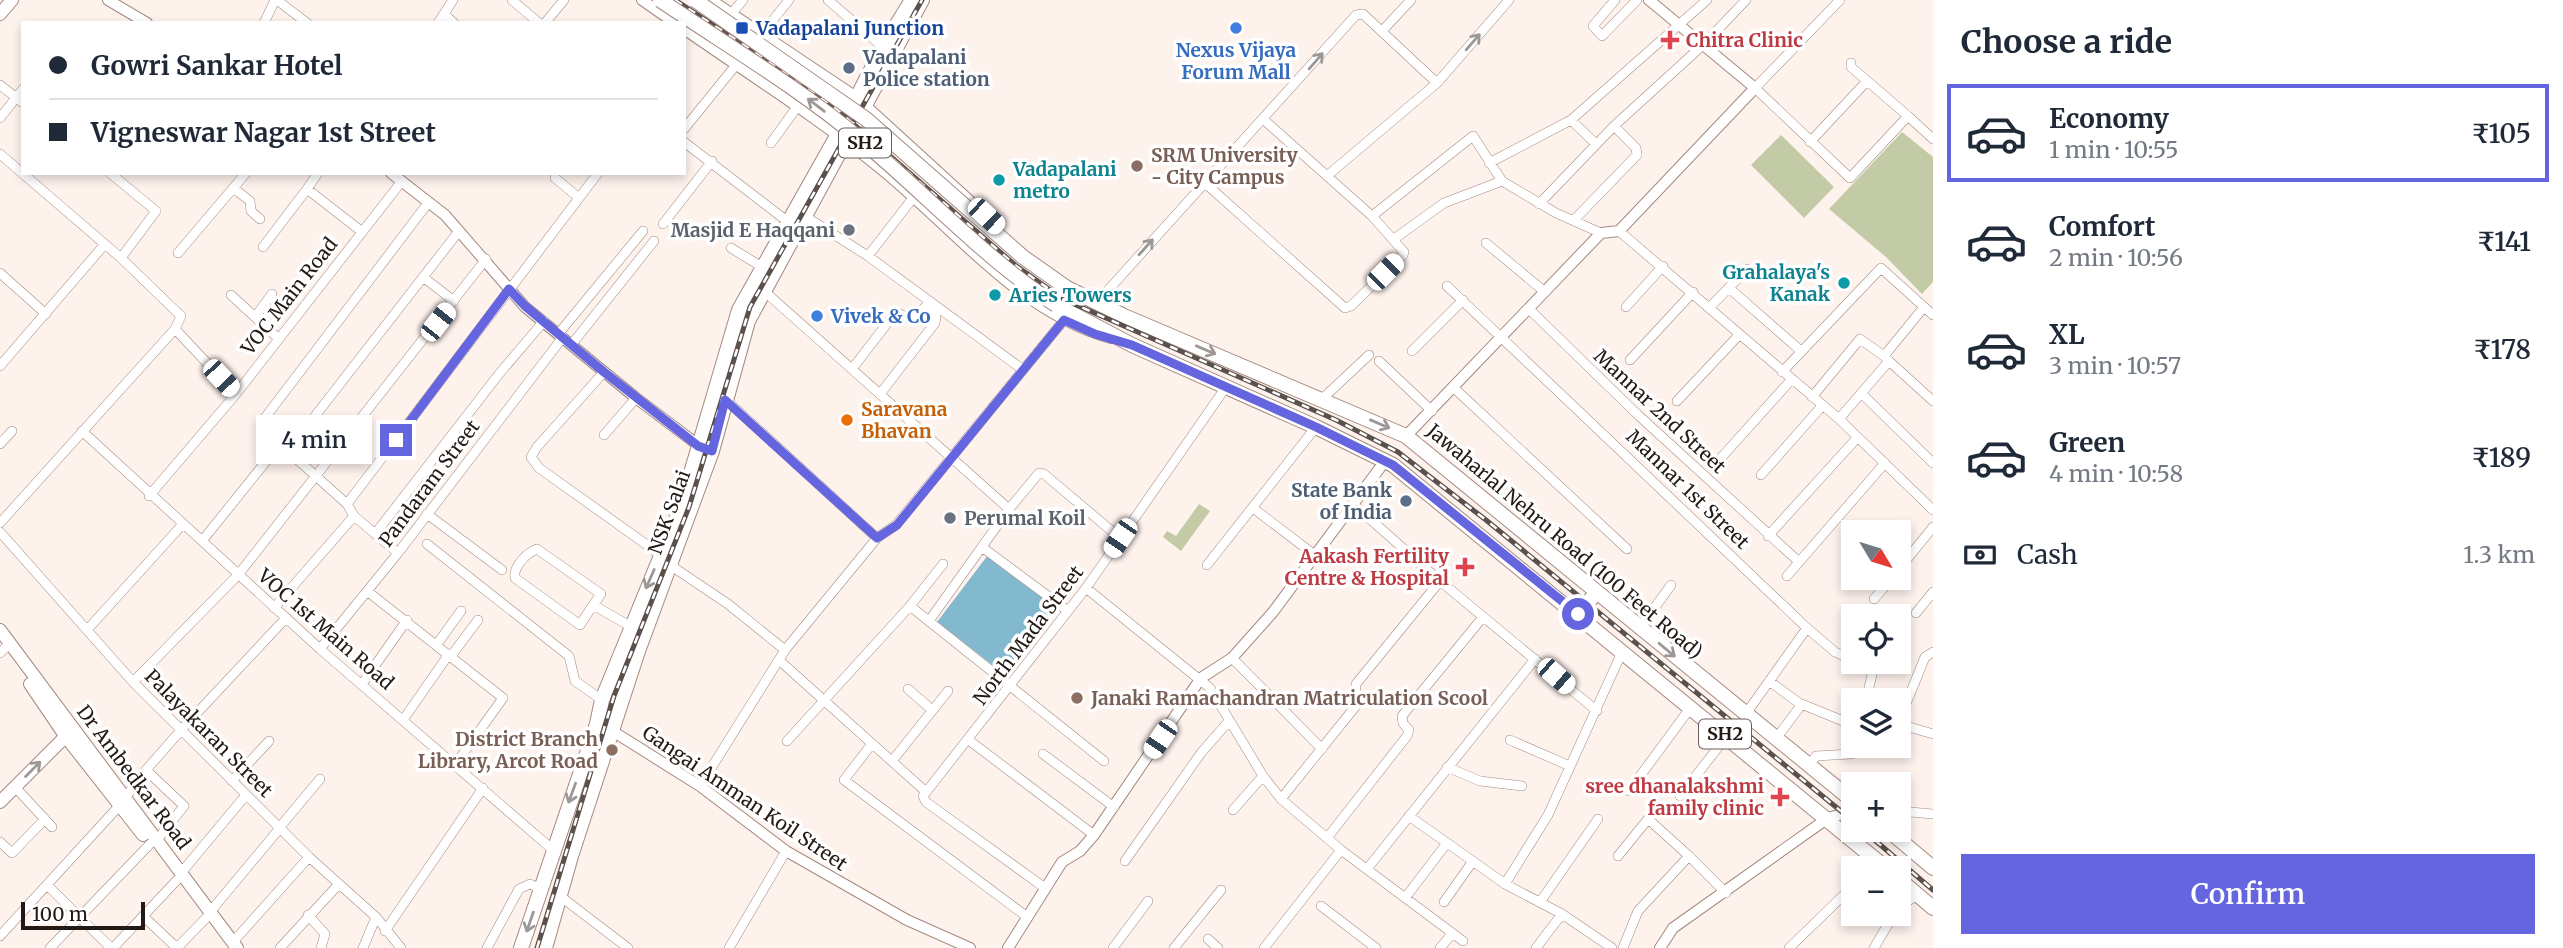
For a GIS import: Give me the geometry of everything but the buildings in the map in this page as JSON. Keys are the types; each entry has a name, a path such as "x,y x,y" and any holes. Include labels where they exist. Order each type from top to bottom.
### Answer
{"main road":[{"path":"0,14 12,0"},
{"name":"SH2","path":"660,0 800,93 860,139 1034,291 1079,319 1117,335 1132,345 1316,427 1385,461 1692,706 1828,818 1868,856"},
{"name":"SH2","path":"695,0 866,119 1023,257 1067,288 1143,323"},
{"path":"861,102 883,47 912,0"},
{"path":"705,449 739,310 787,221 841,139 922,0"},
{"name":"NSK Salai","path":"544,948 614,732 665,560 725,400 748,321 841,139"},
{"name":"Jawaharlal Nehru Road (100 Feet Road)","path":"1143,323 1406,436 1841,792"},
{"path":"521,948 609,681 630,626 665,560"},
{"path":"1578,614 1597,592"},
{"name":"Dr Ambedkar Road","path":"0,630 70,733"},
{"name":"Dr Ambedkar Road","path":"2,647 233,946"},
{"path":"609,681 627,688"},
{"path":"0,802 70,733"},
{"path":"1902,842 1933,868"},
{"path":"1911,890 1933,908"}],"street":[{"path":"265,21 276,0 304,21"},
{"path":"439,21 453,0"},
{"path":"512,0 537,21"},
{"path":"547,21 564,0"},
{"path":"642,0 671,21"},
{"name":"Jawaharlal Nehru Road (100 Feet Road)","path":"711,0 861,102 1016,244 1070,284 1101,298 1143,323"},
{"path":"731,14 743,0"},
{"path":"774,20 789,0"},
{"path":"828,0 883,47"},
{"path":"1382,31 1411,0"},
{"path":"1328,175 1437,83 1509,0"},
{"path":"1615,0 1593,26 1602,36 1637,0"},
{"path":"1649,0 1755,88 1850,177 1908,116"},
{"path":"1489,163 1571,120 1707,0"},
{"path":"1539,204 1614,126 1704,44 1745,0"},
{"path":"1372,216 1473,136 1502,181 1539,204 1601,233 1619,231 1840,0"},
{"path":"111,1 144,21"},
{"path":"444,14 452,21"},
{"path":"1101,298 1356,15 1363,14 1437,83"},
{"path":"686,30 879,168 1000,275 1064,320 1095,334 1132,345"},
{"path":"750,75 773,43"},
{"path":"1851,63 1867,81 1933,139"},
{"path":"686,127 736,65"},
{"path":"1810,142 1867,81"},
{"path":"0,85 19,100 0,118"},
{"path":"771,142 797,107"},
{"path":"1206,184 1345,308 1351,306 1404,252 1372,216 1263,119"},
{"path":"1571,120 1596,144"},
{"path":"1574,220 1637,155 1636,148 1614,126"},
{"path":"879,168 904,140"},
{"path":"686,143 787,221"},
{"path":"0,154 21,172"},
{"path":"663,224 712,161"},
{"path":"0,523 180,321 180,312 24,175"},
{"path":"112,175 156,211 121,258"},
{"path":"178,253 244,175"},
{"path":"263,247 317,175"},
{"path":"394,175 425,199 459,231 486,259 509,289 544,321 636,398 705,449"},
{"path":"347,504 596,175"},
{"path":"555,178 579,198"},
{"name":"VOC Main Road","path":"149,496 236,394 402,181"},
{"path":"1394,239 1444,202 1502,181"},
{"path":"233,188 250,201 251,211 260,219"},
{"path":"307,190 361,231"},
{"path":"868,256 913,198"},
{"path":"264,419 428,203 425,199"},
{"path":"803,215 868,256 1022,369"},
{"path":"202,541 283,448 459,231"},
{"path":"565,338 643,231"},
{"path":"1619,231 1839,419 1933,510"},
{"path":"1406,436 1601,233"},
{"path":"565,338 654,241"},
{"path":"1486,243 1545,292"},
{"path":"0,366 105,244"},
{"path":"731,248 762,267"},
{"path":"133,682 238,575 317,478 486,259"},
{"path":"1626,307 1663,266"},
{"path":"1782,372 1881,268 1933,315"},
{"path":"1710,307 1747,269 1760,276"},
{"path":"0,273 46,314"},
{"path":"424,277 454,301"},
{"name":"Mannar 1st Street","path":"1447,286 1503,336 1807,628 1841,655"},
{"path":"1729,288 1801,351"},
{"path":"763,290 1009,509"},
{"path":"1630,360 1693,292"},
{"path":"255,317 272,294"},
{"path":"231,295 278,338"},
{"path":"1412,351 1463,300"},
{"path":"852,369 896,312 911,320 925,307 936,316 935,323 880,394"},
{"path":"1839,419 1862,394 1924,307"},
{"name":"Mannar 2nd Street","path":"1529,309 1768,536 1798,561"},
{"path":"700,786 736,724 785,650 877,538 897,525 1064,320"},
{"path":"375,534 499,374 544,321"},
{"path":"175,329 236,394"},
{"path":"1677,401 1739,335"},
{"name":"Pandaram Street","path":"320,649 565,338"},
{"path":"1812,397 1860,339 1933,401"},
{"path":"1322,399 1369,355"},
{"path":"1379,360 1432,411"},
{"path":"604,372 531,457 539,467 729,604 785,650"},
{"path":"1720,459 1791,380"},
{"name":"North Mada Street","path":"924,794 970,741 1086,589 1226,387"},
{"path":"1454,388 1627,549"},
{"path":"1862,394 1933,463"},
{"path":"604,435 636,398"},
{"path":"725,400 877,538"},
{"path":"1761,475 1822,406"},
{"path":"1207,565 1316,427"},
{"path":"0,444 12,431"},
{"name":"VOC 1st Main Road","path":"82,431 149,496 320,649 552,849"},
{"path":"1768,536 1857,438"},
{"path":"283,448 347,504 354,516 398,553"},
{"path":"1008,948 1062,862 1080,850 1094,835 1201,678 1232,658 1273,612 1385,461"},
{"path":"1787,576 1885,463"},
{"path":"929,621 1009,509 1039,473 1044,474 1120,538"},
{"path":"1353,504 1440,581 1597,711"},
{"path":"1253,508 1316,556"},
{"path":"427,514 502,570"},
{"path":"274,608 354,516"},
{"path":"87,631 182,525"},
{"path":"1911,554 1933,527"},
{"name":"Palayakaran Street","path":"0,532 133,682 309,857 376,917 401,948"},
{"path":"427,544 569,656 575,681 602,700"},
{"path":"982,547 1068,611"},
{"path":"537,549 601,594 593,605 580,625 515,578 515,569 526,555 537,549"},
{"path":"787,741 910,606 943,564"},
{"path":"1281,799 1356,707 1356,684 1440,581"},
{"path":"1640,628 1671,585"},
{"path":"1086,589 1201,678 1263,776 1281,799 1341,850 1462,941"},
{"path":"1874,599 1882,590"},
{"path":"367,591 503,698 455,765"},
{"path":"1916,613 1933,592"},
{"path":"593,605 630,626"},
{"path":"910,606 1104,761"},
{"path":"437,644 461,611"},
{"path":"1327,838 1408,736 1409,730 1403,723 1402,716 1483,617"},
{"path":"0,936 122,802 182,729 286,618"},
{"path":"362,684 407,620"},
{"path":"403,720 478,620"},
{"path":"1745,715 1807,628"},
{"path":"1505,884 1548,815 1623,650"},
{"path":"1911,696 1930,656"},
{"path":"1232,658 1322,749"},
{"path":"1367,869 1535,659"},
{"path":"780,661 892,761 924,794 926,802 1045,888"},
{"path":"1769,681 1802,704 1841,720"},
{"path":"908,689 932,710"},
{"path":"892,761 948,691"},
{"path":"1775,740 1802,704"},
{"path":"1629,791 1692,706"},
{"path":"1125,861 1201,753 1229,721"},
{"path":"1911,726 1933,734"},
{"name":"Gangai Amman Koil Street","path":"614,732 700,786 786,851 885,909 970,948"},
{"path":"1681,796 1727,736"},
{"path":"1510,740 1570,766"},
{"path":"232,781 269,741"},
{"path":"970,741 1094,835"},
{"path":"871,744 844,780 1026,916"},
{"path":"1043,754 1114,807"},
{"path":"1808,766 1816,756 1841,755"},
{"path":"1447,767 1480,781 1522,786"},
{"path":"50,948 153,842 184,806 146,770"},
{"path":"1233,810 1263,776"},
{"path":"143,916 177,948 208,915 320,779"},
{"path":"15,787 52,827"},
{"path":"386,931 482,789"},
{"path":"47,885 78,918 112,948 179,877 246,795"},
{"path":"1911,812 1933,814"},
{"path":"1660,948 1673,928 1726,893 1828,818 1841,814"},
{"path":"1409,816 1505,884 1562,914 1612,948"},
{"path":"0,842 12,853 44,819"},
{"path":"1540,902 1598,819"},
{"path":"1618,856 1648,819 1726,893"},
{"path":"1405,898 1447,843"},
{"path":"1264,948 1341,850"},
{"path":"729,948 786,851"},
{"path":"1623,948 1638,911 1689,856"},
{"path":"233,946 309,857"},
{"path":"1444,902 1473,861"},
{"path":"487,948 519,889 530,884 541,889"},
{"path":"280,948 338,885"},
{"path":"1174,948 1221,890"},
{"path":"1911,899 1917,895"},
{"path":"560,897 628,948"},
{"path":"1789,948 1841,898"},
{"path":"1113,948 1148,901"},
{"path":"1321,906 1376,948"},
{"path":"1536,948 1562,914"},
{"path":"308,915 325,934 321,948"},
{"path":"363,948 376,917"},
{"path":"1874,948 1887,926"},
{"path":"1440,948 1452,934"},
{"path":"1208,939 1219,948"}],"green space":[{"path":"1902,132 1933,157 1933,282 1922,294 1886,257 1829,209"},
{"path":"1781,135 1834,187 1804,218 1751,165"},
{"path":"1199,504 1210,511 1181,551 1163,537 1167,531 1176,536"}],"water":[{"path":"988,555 1057,608 1005,675 937,622"}],"railway":[{"path":"675,0 799,81 835,108 1015,265 1063,299 1336,420 1398,452 1486,520 1841,811"},
{"path":"537,948 614,696 689,507 750,307 922,0"},
{"path":"1877,842 1933,890"}],"place":[{"name":"Vadapalani Junction","path":"742,28"},
{"name":"Nexus Vijaya Forum Mall","path":"1236,28"},
{"name":"Chitra Clinic","path":"1670,40"},
{"name":"Vadapalani Police station","path":"849,68"},
{"name":"SRM University - City Campus","path":"1137,166"},
{"name":"Vadapalani metro","path":"999,180"},
{"name":"Masjid E Haqqani","path":"849,230"},
{"name":"Grahalaya's Kanak","path":"1844,283"},
{"name":"Aries Towers","path":"995,295"},
{"name":"Vivek & Co","path":"817,316"},
{"name":"Saravana Bhavan","path":"847,420"},
{"name":"State Bank of India","path":"1406,501"},
{"name":"Perumal Koil","path":"950,518"},
{"name":"Aakash Fertility Centre & Hospital","path":"1465,567"},
{"name":"Janaki Ramachandran Matriculation Scool","path":"1077,698"},
{"name":"District Branch Library, Arcot Road","path":"612,750"},
{"name":"sree dhanalakshmi family clinic","path":"1780,797"}],"route":[{"path":"396,440 509,289 525,306 604,372 698,446 712,451 725,400 877,538 897,525 1064,320 1095,334 1132,345 1316,427 1393,465 1578,614"}]}
